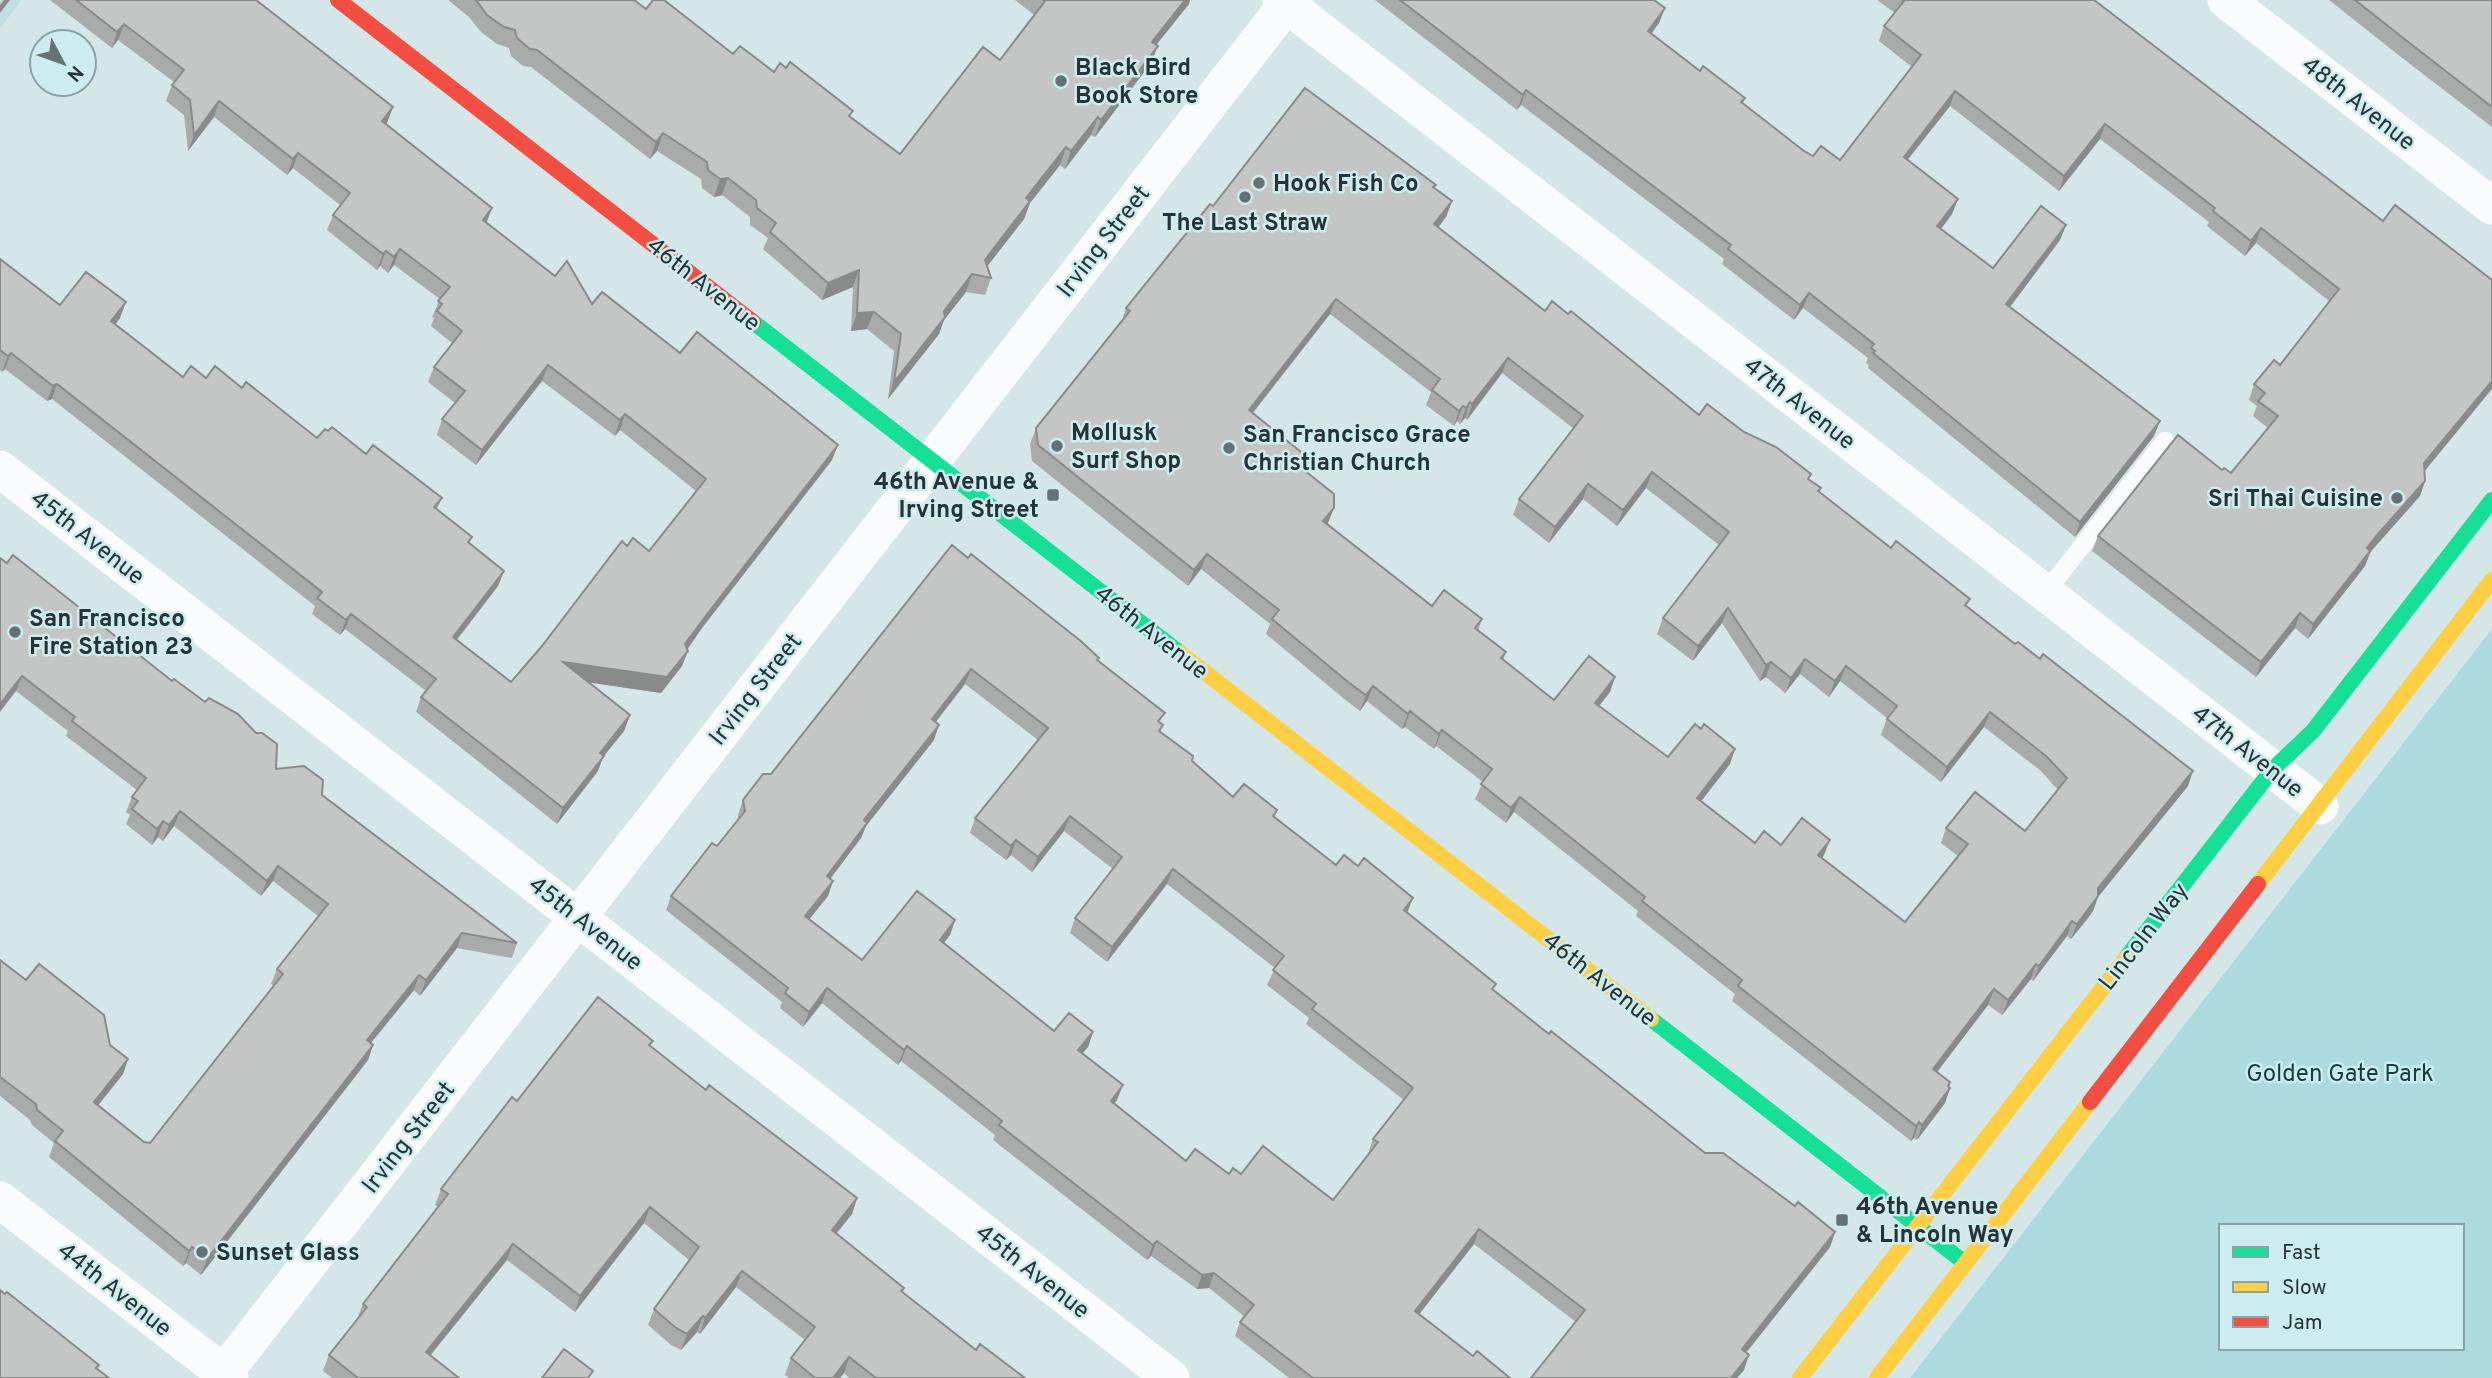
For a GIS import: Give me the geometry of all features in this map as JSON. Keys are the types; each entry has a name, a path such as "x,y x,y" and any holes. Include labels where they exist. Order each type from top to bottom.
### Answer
{"main road":[{"name":"46th Avenue","path":"338,0 1965,1263"},
{"name":"Lincoln Way","path":"1800,1378 2272,770 2313,731 2492,500"},
{"path":"1877,1378 2492,580"}],"street":[{"name":"48th Avenue","path":"2226,0 2492,206"},
{"name":"Irving Street","path":"225,1376 1286,1"},
{"name":"47th Avenue","path":"1286,1 2320,806"},
{"name":"45th Avenue","path":"0,469 1171,1378"},
{"name":"44th Avenue","path":"0,1200 225,1376"}],"lane":[{"path":"2045,593 2165,440"}],"shaded area":[{"path":"0,0 22,0 0,28"}],"green space":[{"name":"Golden Gate Park","path":"2492,629 2492,1378 1910,1378"}],"building":[{"path":"76,0 256,0 393,107 382,121 492,208 483,220 555,276 567,261 592,304 602,292 680,353 697,332 838,445 685,644 688,651 667,677 563,662 630,715 600,753 604,756 563,808 421,697 436,679 351,614 346,620 317,598 322,592 57,384 53,386 11,353 8,356 0,350 0,259 60,305 86,272 126,302 111,321 183,377 191,366 206,378 215,366 242,388 246,382 317,438 325,429 328,431 332,427 366,454 373,445 442,498 434,507 472,537 468,542 504,571 453,637 511,682 622,541 627,546 633,538 649,551 706,479 625,414 620,420 548,365 482,450 442,419 465,391 434,367 462,331 437,311 442,304 438,301 450,287 400,249 394,257 386,251 383,254 333,215 350,193 298,153 293,159 219,101 194,135 190,100 172,85 184,70 124,24 117,32"},
{"path":"476,0 634,0 646,9 653,0 664,0 733,54 740,46 774,72 780,63 786,68 790,62 853,111 849,116 900,154 983,47 1000,60 1044,0 1185,0 1152,42 1158,46 1101,120 1098,117 1071,151 1066,147 1026,198 1030,201 985,260 991,278 972,274 944,311 945,317 894,382 901,334 874,312 857,313 859,270 828,283 770,232 776,223 757,208 756,200 728,178 720,179 708,170 707,162 663,133 656,142 537,50 530,49 517,38 515,30 504,27 487,15"},
{"path":"1400,0 1654,0 1665,8 1648,31 1700,71 1703,66 1745,98 1741,102 1804,151 1813,156 1821,146 1840,160 1921,55 1884,26 1904,1 1902,0 2094,0 2383,221 2395,205 2492,280 2492,381 2424,463 2425,481 2367,548 2370,551 2313,624 2300,613 2261,662 2098,536 2178,435 2222,470 2224,468 2231,473 2278,416 2258,401 2265,393 2254,384 2274,360 2280,365 2339,289 2261,228 2251,241 2213,211 2215,208 2105,124 2064,176 1955,91 1904,157 1958,199 1937,226 1993,268 2041,206 2066,225 2006,304 2160,421 2080,522 1873,353 1875,351 1871,348 1874,344 1809,293 1800,305 1728,249 1731,245 1526,90 1523,95"},
{"path":"2355,0 2492,0 2492,107 2407,41"},
{"path":"1305,88 1436,185 1433,187 1452,201 1434,224 1545,311 1552,301 1568,314 1571,311 1699,415 1707,404 1744,432 1776,447 1811,474 1808,479 1821,488 1818,491 1891,548 1896,541 1970,599 1965,605 2015,644 2018,642 2040,659 2043,654 2193,771 2098,888 2098,896 2077,924 2072,921 2039,966 2036,964 2008,1000 1994,989 1933,1069 1950,1082 1950,1088 1922,1125 1919,1122 1916,1126 1738,986 1742,980 1642,901 1645,897 1520,797 1511,808 1481,784 1492,769 1442,730 1439,734 1373,686 1366,695 1272,619 1279,610 1207,554 1194,570 1038,445 1036,428 1130,311 1126,308 1210,204 1213,206","holes":["1336,299 1440,379 1432,390 1459,411 1463,406 1466,408 1470,402 1472,404 1508,358 1583,416 1519,499 1555,527 1588,484 1623,510 1652,472 1729,532 1663,618 1698,646 1728,608 1766,665 1771,662 1791,678 1805,659 1835,681 1846,666 1897,706 1887,719 1947,767 1990,712 2046,756 2067,778 2025,831 1975,792 1946,828 1968,844 1905,922 1818,855 1830,840 1802,818 1781,845 1764,831 1755,843 1697,798 1735,749 1704,724 1701,729 1695,724 1668,757 1595,703 1615,677 1589,656 1554,700 1501,658 1506,652 1475,628 1482,619 1444,590 1432,606 1323,521 1334,508 1334,494 1304,470 1311,460 1249,410"]},
{"path":"952,545 968,558 971,554 1082,642 1099,658 1097,660 1165,713 1158,721 1163,725 1159,731 1193,756 1192,761 1233,797 1244,784 1277,810 1273,816 1336,865 1344,855 1358,866 1364,858 1413,898 1404,910 1496,984 1492,989 1549,1034 1551,1031 1705,1153 1723,1153 1795,1206 1798,1202 1835,1232 1742,1349 1749,1355 1731,1378 1531,1378 1585,1310 1479,1229 1415,1311 1473,1356 1477,1351 1510,1378 1313,1378 1240,1322 1254,1305 1214,1273 1202,1275 1157,1241 1153,1245 999,1125 1002,1121 907,1046 904,1050 827,988 809,1012 785,993 788,988 671,896 712,843 717,846 745,811 743,800 763,774 771,774","holes":["971,669 1048,728 975,818 1011,846 1016,840 1038,857 1070,816 1122,857 1075,918 1112,947 1173,869 1284,956 1273,970 1316,1004 1312,1009 1413,1088 1373,1139 1378,1142 1333,1200 1263,1146 1241,1174 1233,1168 1229,1174 1195,1149 1186,1161 1111,1101 1123,1085 1078,1050 1093,1032 1069,1013 1054,1031 940,940 955,920 917,891 862,960 805,916 833,881 827,876 867,823 864,820 939,725 932,719"]},
{"path":"13,555 172,681 174,679 205,702 209,698 238,714 256,733 262,733 277,744 276,769 304,766 323,780 322,795 517,943 462,933 426,980 419,975 367,1040 373,1045 207,1259 192,1247 189,1251 55,1141 63,1131 37,1110 36,1104 0,1077 0,960 26,980 39,964 104,1015 110,1045 128,1059 94,1102 144,1142 150,1143 283,974 277,969 328,904 278,866 267,881 180,811 169,825 163,821 157,829 132,809 138,801 132,797 146,778 72,721 75,717 22,676 0,704 0,558 7,563"},
{"path":"598,997 653,1041 649,1045 706,1090 709,1085 857,1198 832,1230 904,1288 901,1291 976,1350 980,1344 1025,1378 876,1378 849,1357 833,1378 815,1378 791,1358 815,1327 742,1271 705,1318 703,1316 687,1334 654,1309 699,1247 650,1207 580,1296 513,1244 426,1352 459,1378 358,1378 329,1355 367,1307 363,1304 448,1194 441,1189 512,1097 517,1101"},
{"path":"0,1290 5,1294 7,1292 99,1365 96,1368 109,1378 0,1378"},
{"path":"564,1349 593,1371 588,1378 542,1378"}],"traffic: fast":[{"path":"753,322 1180,653"},
{"path":"2126,958 2272,770 2313,731 2492,500"},
{"path":"1651,1019 1965,1263"}],"traffic: slow":[{"path":"2258,884 2492,580"},
{"path":"1180,653 1651,1019"},
{"path":"1800,1378 2126,958"},
{"path":"1877,1378 2090,1102"}],"traffic: jam":[{"path":"338,0 753,322"},
{"path":"2090,1102 2258,884"}],"place":[{"name":"Black Bird Book Store","path":"1061,81"},
{"name":"Hook Fish Co","path":"1259,183"},
{"name":"The Last Straw","path":"1245,197"},
{"name":"Mollusk Surf Shop","path":"1057,446"},
{"name":"San Francisco Grace Christian Church","path":"1229,448"},
{"name":"46th Avenue & Irving Street","path":"1053,495"},
{"name":"Sri Thai Cuisine","path":"2397,498"},
{"name":"San Francisco Fire Station 23","path":"15,632"},
{"name":"46th Avenue & Lincoln Way","path":"1842,1220"},
{"name":"Sunset Glass","path":"202,1252"}]}
